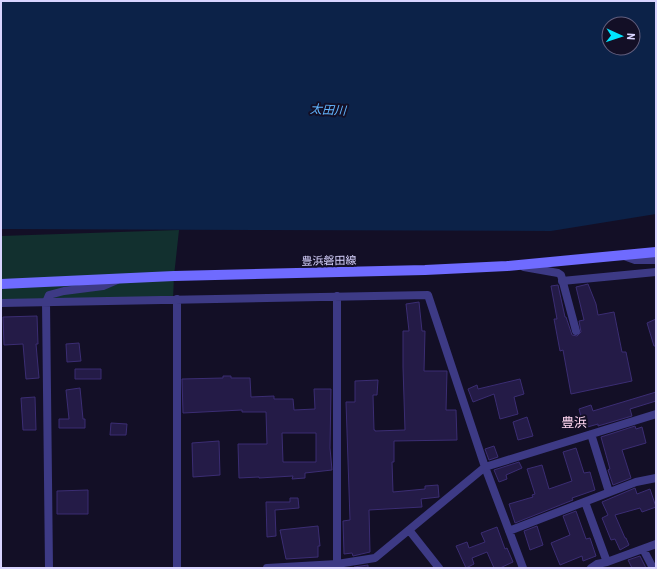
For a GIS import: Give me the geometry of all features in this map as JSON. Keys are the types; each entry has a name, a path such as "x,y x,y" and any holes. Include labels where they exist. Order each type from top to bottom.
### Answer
{"main road":[{"name":"豊浜磐田線","path":"1,284 122,278 425,270 515,266 656,252"}],"street":[{"path":"619,255 635,260 656,260"},
{"path":"515,266 558,273 561,275 576,331"},
{"path":"562,281 656,272"},
{"path":"49,568 46,302 49,295 64,291 103,286 122,278"},
{"path":"1,303 428,295 485,467 523,568"},
{"path":"337,296 341,565"},
{"path":"177,299 177,568"},
{"path":"266,568 341,565 375,558 485,467 656,414"},
{"path":"591,434 609,492"},
{"path":"510,531 636,482 656,478"},
{"path":"585,502 607,562"},
{"path":"409,530 439,568"},
{"path":"591,568 597,564 607,562 656,544"},
{"path":"643,549 653,568"}],"green space":[{"path":"179,230 173,299 1,299 1,236"}],"water":[{"name":"太田川","path":"1,1 656,1 656,214 551,231 1,229"}],"building":[{"path":"588,284 596,304 598,315 614,312 622,352 626,352 632,381 571,394 563,350 560,351 554,319 557,319 551,286 558,285 565,317 572,335 577,336 581,332 579,321 584,320 576,287"},
{"path":"419,302 422,331 425,331 424,371 447,371 446,410 456,410 457,440 394,441 394,462 392,462 393,492 425,489 425,486 438,485 439,497 421,499 422,507 369,510 370,552 353,556 352,553 344,554 343,521 350,520 346,402 355,402 355,381 378,380 377,395 373,395 374,430 405,430 403,331 409,331 406,304"},
{"path":"37,316 38,344 36,344 39,378 26,379 23,344 4,345 3,317"},
{"path":"656,319 656,346 654,346 647,323"},
{"path":"79,343 81,361 67,362 66,344"},
{"path":"75,369 101,369 101,379 75,379"},
{"path":"223,376 231,376 231,378 250,378 251,397 274,396 274,399 293,399 294,410 315,409 314,389 331,389 330,448 332,470 305,473 305,478 292,479 293,476 239,478 238,444 267,444 266,412 242,412 242,410 183,413 182,379 223,378","holes":["282,433 316,433 316,462 283,462"]},
{"path":"520,379 524,394 514,397 518,414 500,419 494,394 473,402 468,389 477,385 478,389"},
{"path":"80,388 85,428 59,428 59,419 69,419 66,390"},
{"path":"656,392 656,401 630,409 632,416 598,426 598,424 584,428 579,409 591,405 593,411"},
{"path":"35,397 36,430 23,430 21,398"},
{"path":"527,417 533,436 518,440 513,422"},
{"path":"111,423 127,424 126,435 110,435"},
{"path":"635,426 636,429 642,427 646,443 622,450 631,478 613,485 608,470 610,469 601,437"},
{"path":"219,441 220,475 193,477 192,443"},
{"path":"494,446 498,457 489,460 485,449"},
{"path":"576,448 584,473 590,472 595,490 572,498 573,500 515,523 509,504 533,497 532,495 535,494 527,469 542,465 549,489 572,481 563,452"},
{"path":"519,462 522,468 506,475 507,479 499,482 494,470"},
{"path":"635,488 637,494 650,489 656,507 642,512 640,508 615,515 629,545 620,550 615,539 611,540 602,518 608,515 602,502"},
{"path":"88,490 88,514 57,514 57,491"},
{"path":"290,498 298,498 299,508 275,510 276,536 267,537 266,502 290,502"},
{"path":"576,511 586,539 590,538 596,556 583,561 582,556 560,565 551,543 570,535 563,516"},
{"path":"318,526 320,546 318,546 318,557 286,559 280,530"},
{"path":"537,526 543,545 530,550 524,531"},
{"path":"497,527 505,549 507,548 513,562 500,568 494,568 487,552 472,558 474,564 466,568 456,546 467,542 469,548 485,542 481,533"},
{"path":"640,556 646,568 632,568 628,560"},
{"path":"368,565 368,568 354,568 354,567"}],"district":[{"name":"豊浜","path":"574,422"}]}
